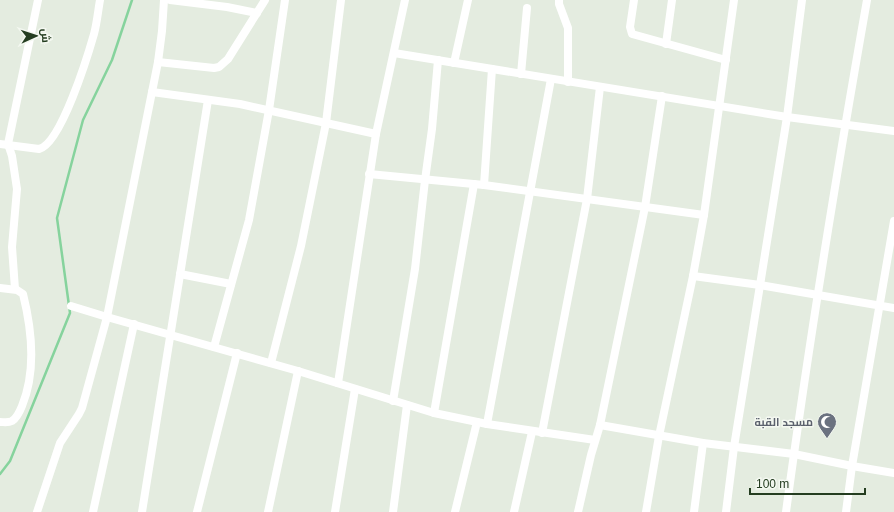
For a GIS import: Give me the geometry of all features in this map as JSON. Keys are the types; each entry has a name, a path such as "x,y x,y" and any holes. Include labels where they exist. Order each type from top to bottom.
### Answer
{"street":[{"path":"15,289 12,247 17,189 12,156 4,144 38,0"},
{"path":"4,144 42,149 53,138 71,101 85,61 94,32 100,0"},
{"path":"37,512 60,443 82,408 107,317 158,62 164,0"},
{"path":"170,0 227,7 257,13"},
{"path":"158,62 214,68 219,67 228,59 265,0"},
{"path":"214,347 249,220 269,110 285,0"},
{"path":"271,363 301,246 326,123 341,0"},
{"path":"338,383 369,174 376,134 405,0"},
{"path":"454,63 468,0"},
{"path":"559,0 559,4 568,28 568,82"},
{"path":"634,0 630,27 632,34 726,60"},
{"path":"666,44 672,0"},
{"path":"646,512 659,436 693,276 704,215 734,0"},
{"path":"726,512 734,447 787,117 802,0"},
{"path":"786,512 818,294 867,0"},
{"path":"521,74 527,8"},
{"path":"394,53 787,117 894,132"},
{"path":"393,401 413,282 432,129 438,60"},
{"path":"484,185 492,69"},
{"path":"487,424 551,79"},
{"path":"542,433 586,199 600,87"},
{"path":"152,92 240,104 376,134"},
{"path":"578,512 600,425 645,207 662,96"},
{"path":"142,512 208,100"},
{"path":"369,174 484,185 704,215"},
{"path":"434,414 474,184"},
{"path":"846,512 852,466 894,221"},
{"path":"180,274 231,284"},
{"path":"693,276 818,294 894,308"},
{"path":"0,288 15,289 23,294 31,348 30,374 26,396 16,418 8,422 0,422"},
{"path":"72,306 298,371 434,414 532,432 595,440"},
{"path":"93,512 134,324"},
{"path":"197,512 237,353"},
{"path":"268,512 298,371"},
{"path":"335,512 355,389"},
{"path":"393,512 408,406"},
{"path":"455,512 477,422"},
{"path":"600,425 703,443 794,454 894,473"},
{"path":"514,512 532,432"},
{"path":"694,512 703,443"}],"waterway":[{"path":"0,474 10,461 70,313 57,218 83,120 112,60 132,0"}],"place":[{"name":"مسجد القبة","path":"827,439"}]}
